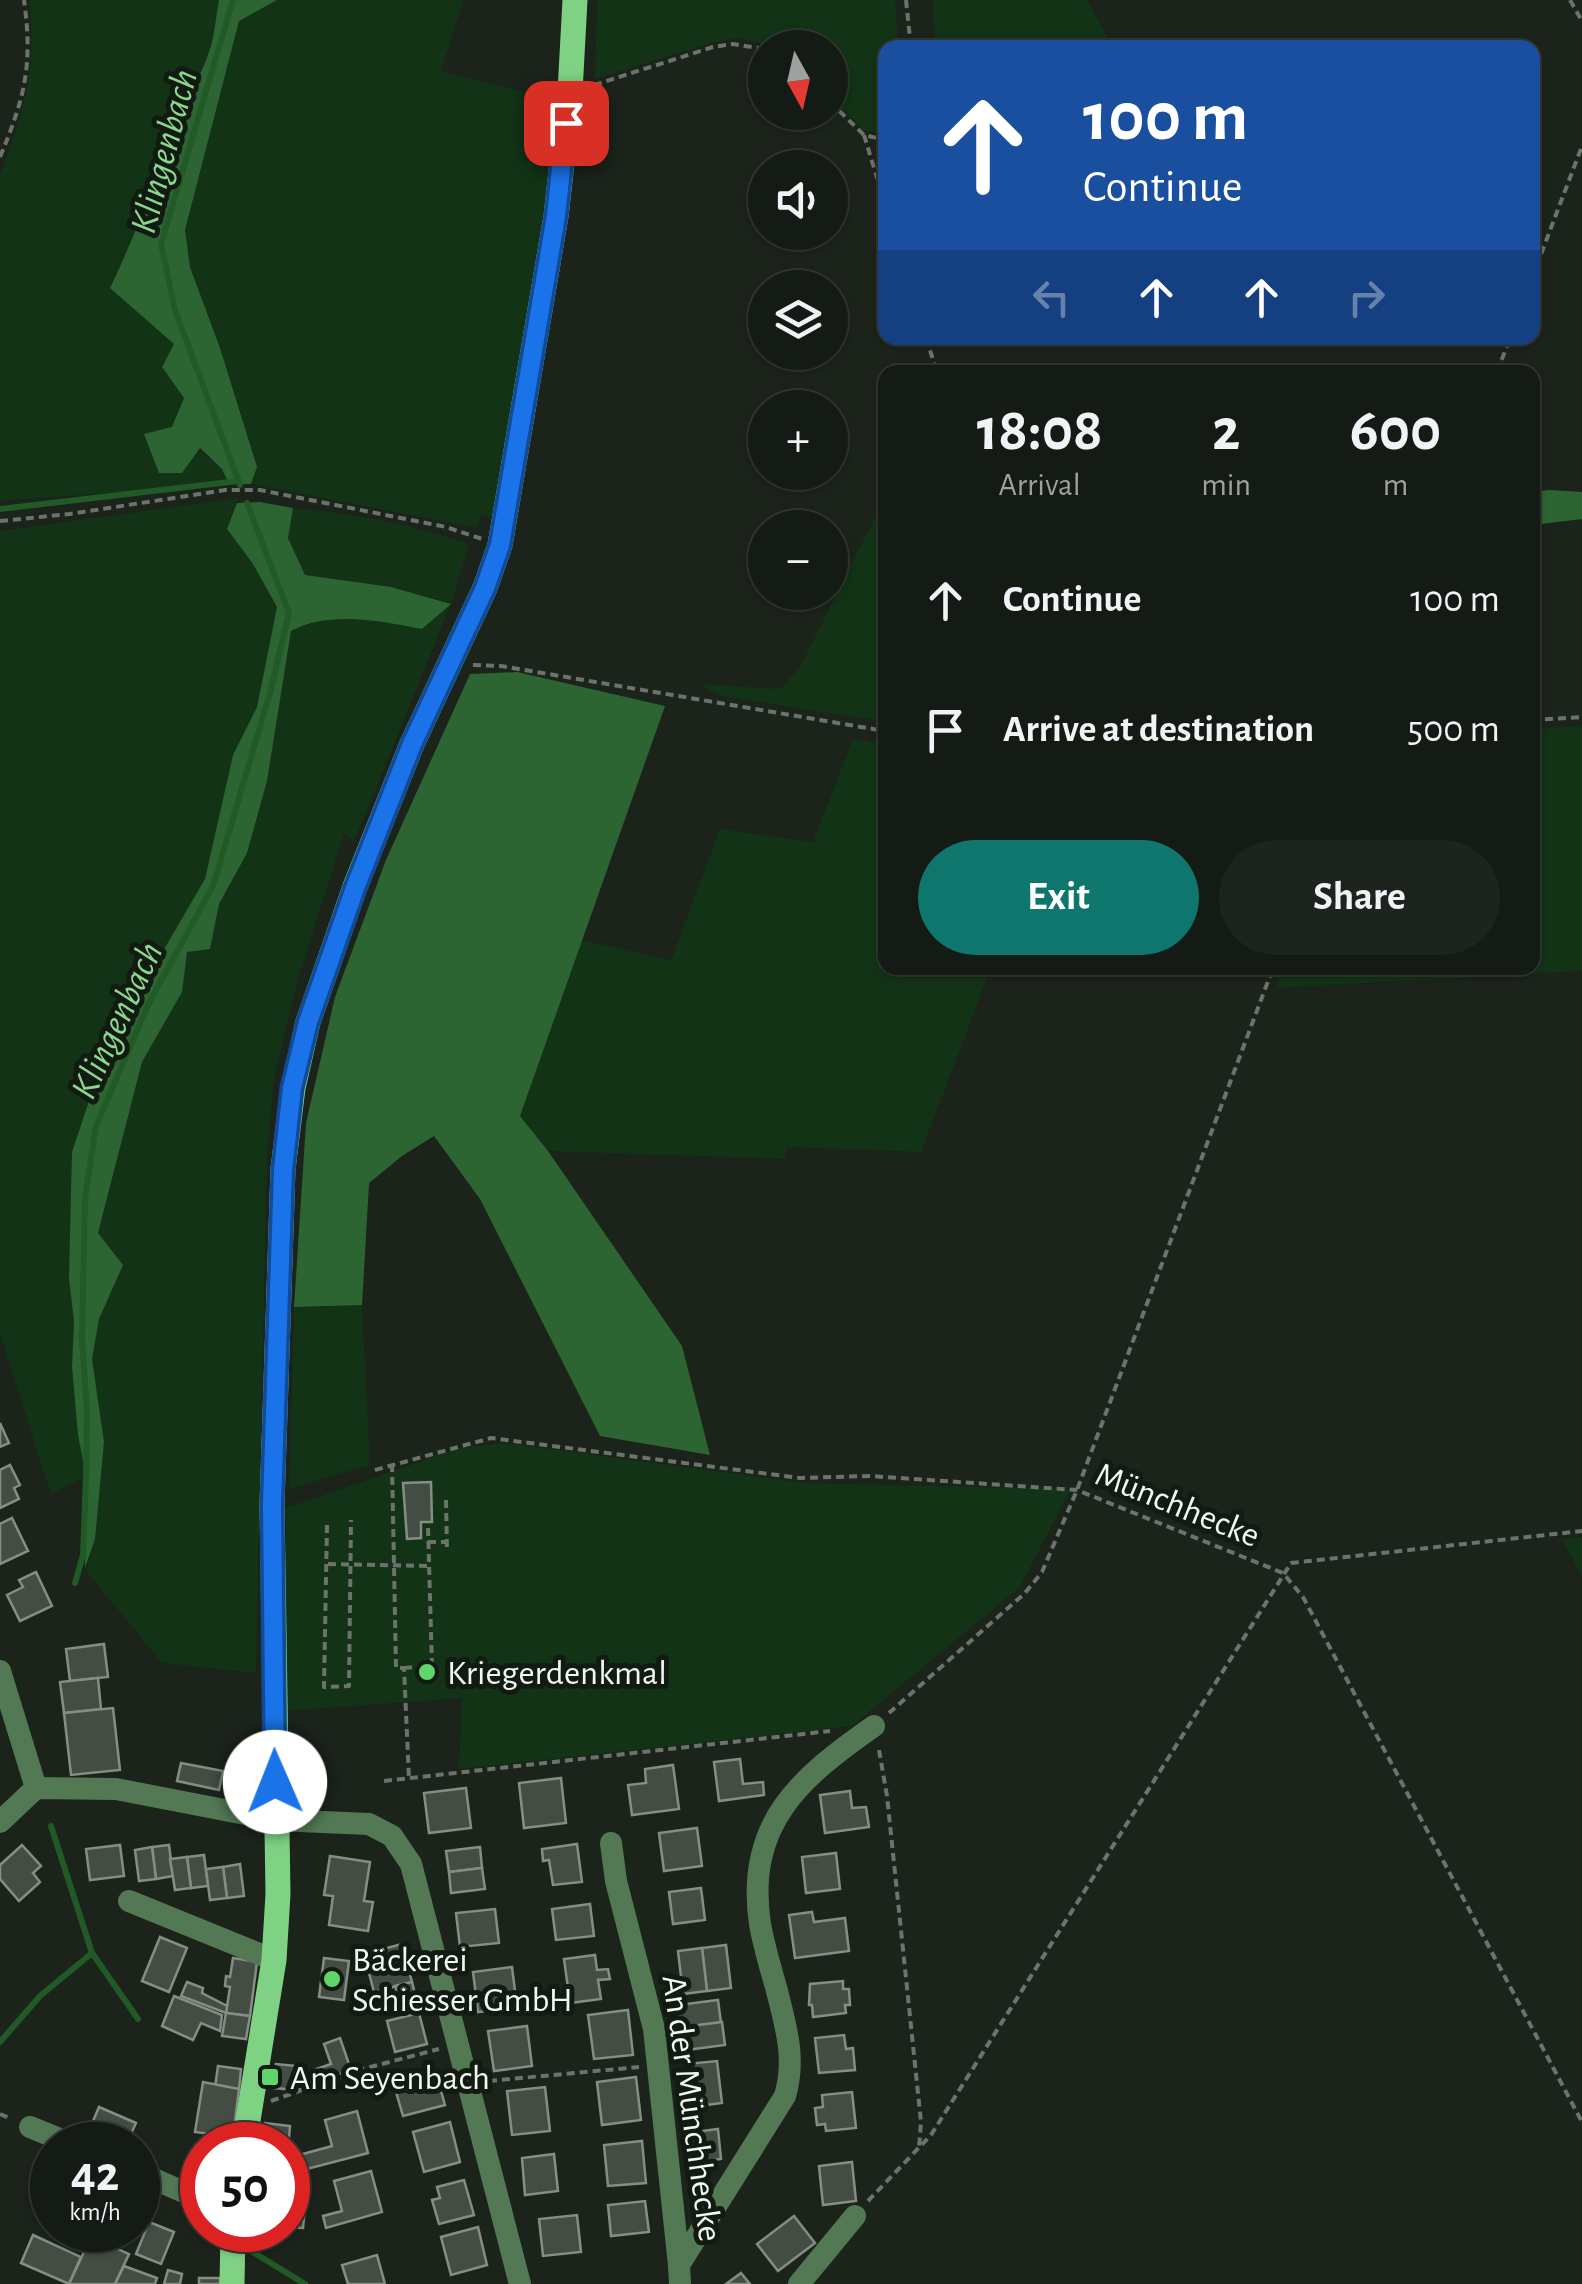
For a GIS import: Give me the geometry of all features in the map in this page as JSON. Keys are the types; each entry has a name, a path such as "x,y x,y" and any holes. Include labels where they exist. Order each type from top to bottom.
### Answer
{"main road":[{"path":"248,2122 274,1960 278,1894 272,1504 283,1170 292,1088 308,1022 355,888 412,744 485,588 500,545 556,216 570,92 575,0"},
{"path":"232,2284 233,2252"}],"street":[{"path":"0,1670 36,1788"},
{"path":"680,2274 785,2096 790,2078 790,2042 760,1926 758,1900 762,1862 772,1826 802,1782 824,1761 874,1726"},
{"path":"0,1822 36,1788 116,1789 276,1820 368,1824 392,1836 411,1864 520,2284"},
{"name":"An der Münchhecke","path":"610,1844 648,2000 680,2274"},
{"path":"128,1901 274,1960"},
{"path":"799,2284 854,2216"}],"path":[{"path":"0,157 26,84 29,54 24,0"},
{"path":"906,0 909,40"},
{"path":"1570,0 1582,21"},
{"path":"570,92 714,47 748,46"},
{"path":"848,120 864,136 878,181"},
{"path":"864,136 878,139"},
{"path":"1540,257 1582,146"},
{"path":"0,521 224,490 260,490 446,527 500,545"},
{"path":"448,664 501,666 878,730"},
{"path":"1540,720 1582,717"},
{"path":"919,2148 921,2122 887,1796 874,1726 1026,1594 1042,1572 1078,1490 1270,975"},
{"name":"Münchhecke","path":"375,1470 491,1438 800,1478 870,1476 1078,1490 1284,1573 1304,1597 1582,2122"},
{"path":"392,1464 396,1668 432,1666"},
{"path":"446,1500 447,1552"},
{"path":"326,1525 324,1687 349,1686 351,1520"},
{"path":"424,1666 424,1677 435,1676 428,1528"},
{"path":"854,2216 932,2135 1291,1563 1582,1531"},
{"path":"428,1542 446,1542"},
{"path":"327,1564 428,1566"},
{"path":"404,1668 409,1779"},
{"path":"384,1781 836,1730"},
{"path":"250,2109 359,2070 458,2045"},
{"path":"468,2083 658,2065"},
{"path":"1570,2099 1582,2099"}],"green space":[{"path":"29,0 219,0 207,57 110,287 174,344 162,367 184,398 172,427 222,469 229,484 0,501 0,174 16,131 30,68"},
{"path":"219,0 277,0 239,21 185,230 190,267 257,467 251,484 229,484 222,469 200,448 182,473 159,473 144,434 172,427 184,398 162,367 174,344 110,288 207,57"},
{"path":"277,0 464,0 441,71 544,97 541,157 549,161 548,182 494,518 480,515 477,528 251,484 257,467 190,267 185,230 239,20"},
{"path":"597,0 895,0 898,40 878,40 878,133 862,130 848,115 848,30 748,30 748,40 710,43 595,79"},
{"path":"933,0 1087,0 1109,40 935,40"},
{"path":"1540,491 1582,492 1582,519 1540,524"},
{"path":"238,498 227,529 253,564 277,607 257,707 233,755 205,879 121,1024 96,1080 72,1220 69,1279 74,1321 72,1367 86,1476 51,1494 0,1334 0,531"},
{"path":"260,502 293,508 288,538 305,575 391,587 451,604 422,629 338,619 291,631 267,781 247,853 219,904 210,949 187,952 182,992 142,1062 98,1233 123,1265 99,1319 92,1359 104,1442 95,1539 85,1568 86,1476 72,1367 74,1321 69,1279 72,1152 96,1080 121,1023 205,879 233,755 257,707 277,607 253,564 227,529 237,503"},
{"path":"293,508 382,520 469,544 451,604 354,842 344,833 297,983 274,1078 267,1158 256,1673 162,1663 86,1571 95,1538 104,1442 92,1359 99,1319 123,1265 98,1233 142,1062 182,992 186,952 210,948 219,904 247,853 267,781 291,630 339,619 422,629 450,603 391,587 305,575 288,538"},
{"path":"878,511 878,721 721,696 698,684 780,689 800,667 828,610 848,610 848,571"},
{"path":"517,672 665,706 520,1116 682,1346 710,1455 600,1436 480,1199 434,1136 369,1183 362,1305 294,1307 306,1123 335,997 386,860 470,674"},
{"path":"1582,726 1582,971 1540,973 1540,729"},
{"path":"853,739 878,743 878,975 988,975 921,1152 787,1147 785,1159 548,1151 520,1116 582,940 671,960 720,829 813,842"},
{"path":"1281,975 1510,975 1276,988"},
{"path":"362,1305 370,1465 289,1489 294,1307"},
{"path":"507,1443 804,1483 1071,1489 1020,1587 852,1726 459,1769 462,1698 286,1711 286,1508 460,1448"},
{"path":"1582,1537 1582,1576 1561,1538"}],"building":[{"path":"0,1423 9,1443 0,1447"},
{"path":"10,1465 20,1485 14,1488 19,1499 0,1508 0,1470"},
{"path":"431,1482 432,1522 421,1522 421,1538 407,1539 403,1483"},
{"path":"12,1518 28,1551 0,1564 0,1524"},
{"path":"36,1572 52,1606 20,1621 7,1595 23,1587 19,1580"},
{"path":"104,1644 108,1677 70,1681 66,1649"},
{"path":"98,1678 101,1709 64,1713 60,1682"},
{"path":"113,1708 120,1770 71,1775 64,1713"},
{"path":"740,1759 743,1784 763,1782 764,1795 719,1801 714,1762"},
{"path":"181,1763 223,1771 219,1790 177,1781"},
{"path":"673,1765 679,1809 632,1815 628,1785 646,1783 645,1769"},
{"path":"561,1778 566,1823 524,1828 519,1783"},
{"path":"466,1788 471,1828 429,1833 424,1793"},
{"path":"850,1791 852,1808 866,1807 869,1827 825,1833 820,1795"},
{"path":"697,1828 702,1866 664,1871 659,1833"},
{"path":"577,1844 582,1882 553,1885 549,1860 543,1861 542,1849"},
{"path":"22,1845 41,1866 33,1873 40,1882 19,1901 0,1879 0,1865"},
{"path":"120,1845 124,1876 90,1880 86,1849"},
{"path":"169,1845 173,1876 156,1879 152,1847"},
{"path":"152,1847 156,1879 139,1881 135,1850"},
{"path":"480,1847 482,1868 449,1872 446,1851"},
{"path":"836,1853 840,1889 806,1893 802,1857"},
{"path":"204,1855 208,1886 191,1888 187,1857"},
{"path":"330,1856 370,1862 364,1901 373,1902 368,1931 329,1925 333,1896 324,1895"},
{"path":"187,1857 191,1888 175,1890 170,1859"},
{"path":"240,1864 244,1896 227,1898 223,1867"},
{"path":"223,1867 227,1898 210,1900 206,1869"},
{"path":"482,1868 485,1889 451,1893 449,1872"},
{"path":"701,1888 705,1920 673,1924 669,1892"},
{"path":"590,1904 594,1936 556,1940 552,1909"},
{"path":"495,1909 499,1943 460,1947 456,1913"},
{"path":"812,1912 814,1922 845,1918 849,1951 795,1958 789,1915"},
{"path":"160,1937 187,1948 169,1992 142,1981"},
{"path":"402,1944 412,1982 374,1992 364,1954"},
{"path":"726,1945 731,1988 707,1991 702,1948"},
{"path":"702,1948 707,1991 683,1994 678,1951"},
{"path":"595,1955 597,1970 608,1969 610,1979 598,1980 601,1999 570,2003 564,1959"},
{"path":"233,1958 257,1962 250,2016 226,2013 230,1987 225,1986 226,1976 230,1977"},
{"path":"324,1958 349,1961 344,2000 319,1997"},
{"path":"512,1967 517,2007 478,2012 473,1972"},
{"path":"843,1981 843,1989 849,1989 846,2013 813,2017 810,1984"},
{"path":"187,1982 203,1988 202,1993 227,2006 226,2013 181,1996"},
{"path":"412,1982 417,2002 401,2007 395,1986"},
{"path":"174,1996 222,2015 220,2031 201,2023 193,2040 162,2026"},
{"path":"718,2000 721,2023 681,2027 678,2005"},
{"path":"628,2010 633,2055 594,2059 588,2015"},
{"path":"226,2013 250,2016 246,2039 222,2036"},
{"path":"419,2013 427,2044 395,2052 387,2021"},
{"path":"722,2022 725,2045 686,2050 683,2027"},
{"path":"527,2026 532,2066 494,2071 488,2031"},
{"path":"844,2035 846,2049 853,2048 855,2070 819,2073 815,2038"},
{"path":"340,2038 351,2070 296,2090 274,2088 276,2064 298,2066 296,2076 331,2064 324,2044"},
{"path":"717,2061 722,2103 691,2107 686,2064"},
{"path":"218,2066 241,2069 239,2089 215,2087"},
{"path":"436,2073 445,2105 403,2116 394,2085"},
{"path":"636,2077 641,2120 602,2125 597,2082"},
{"path":"203,2082 239,2089 235,2122 197,2122"},
{"path":"545,2087 550,2131 512,2135 507,2091"},
{"path":"852,2092 856,2128 826,2131 825,2124 817,2125 815,2108 823,2107 822,2095"},
{"path":"99,2107 134,2122 93,2122"},
{"path":"357,2111 368,2153 310,2168 310,2152 332,2146 325,2120"},
{"path":"450,2122 460,2162 424,2172 413,2132"},
{"path":"718,2129 721,2159 697,2162 694,2132"},
{"path":"642,2141 646,2183 608,2186 604,2145"},
{"path":"554,2154 558,2191 525,2195 522,2158"},
{"path":"852,2162 856,2201 823,2205 819,2166"},
{"path":"371,2171 382,2212 326,2228 323,2216 342,2211 334,2181"},
{"path":"464,2180 474,2215 439,2224 432,2200 440,2198 437,2187"},
{"path":"645,2201 649,2232 611,2236 608,2205"},
{"path":"577,2215 581,2252 543,2256 539,2219"},
{"path":"794,2216 815,2243 778,2271 757,2244"},
{"path":"160,2226 174,2232 161,2264 136,2254 160,2252"},
{"path":"478,2227 487,2265 451,2275 441,2237"},
{"path":"30,2242 30,2252 70,2252 81,2257 69,2284 21,2263"},
{"path":"84,2252 129,2254 115,2284 69,2284"},
{"path":"377,2255 385,2284 348,2284 342,2265"},
{"path":"124,2266 157,2278 155,2284 115,2284"},
{"path":"168,2270 182,2274 180,2284 164,2284"},
{"path":"741,2273 750,2284 726,2284"},
{"path":"199,2278 220,2278 220,2284 199,2284"}],"waterway":[{"name":"Klingenbach","path":"233,0 161,244 175,310 240,485"},
{"path":"0,509 238,481"},
{"name":"Klingenbach","path":"75,1583 83,1555 86,1476 82,1338 85,1198 96,1126 149,1003 213,886 270,693 289,613 247,503"},
{"name":"Klingenbach","path":"51,1826 92,1953 138,2019"},
{"path":"0,2042 40,1996 92,1953"},
{"path":"253,2252 305,2284"}],"place":[{"name":"Kriegerdenkmal","path":"427,1672"},
{"name":"Bäckerei Schiesser GmbH","path":"332,1979"},
{"name":"Am Seyenbach","path":"270,2077"}],"route":[{"path":"275,1782 272,1504 283,1170 292,1088 308,1022 355,888 412,744 485,588 500,545 556,216 566,123"}]}
